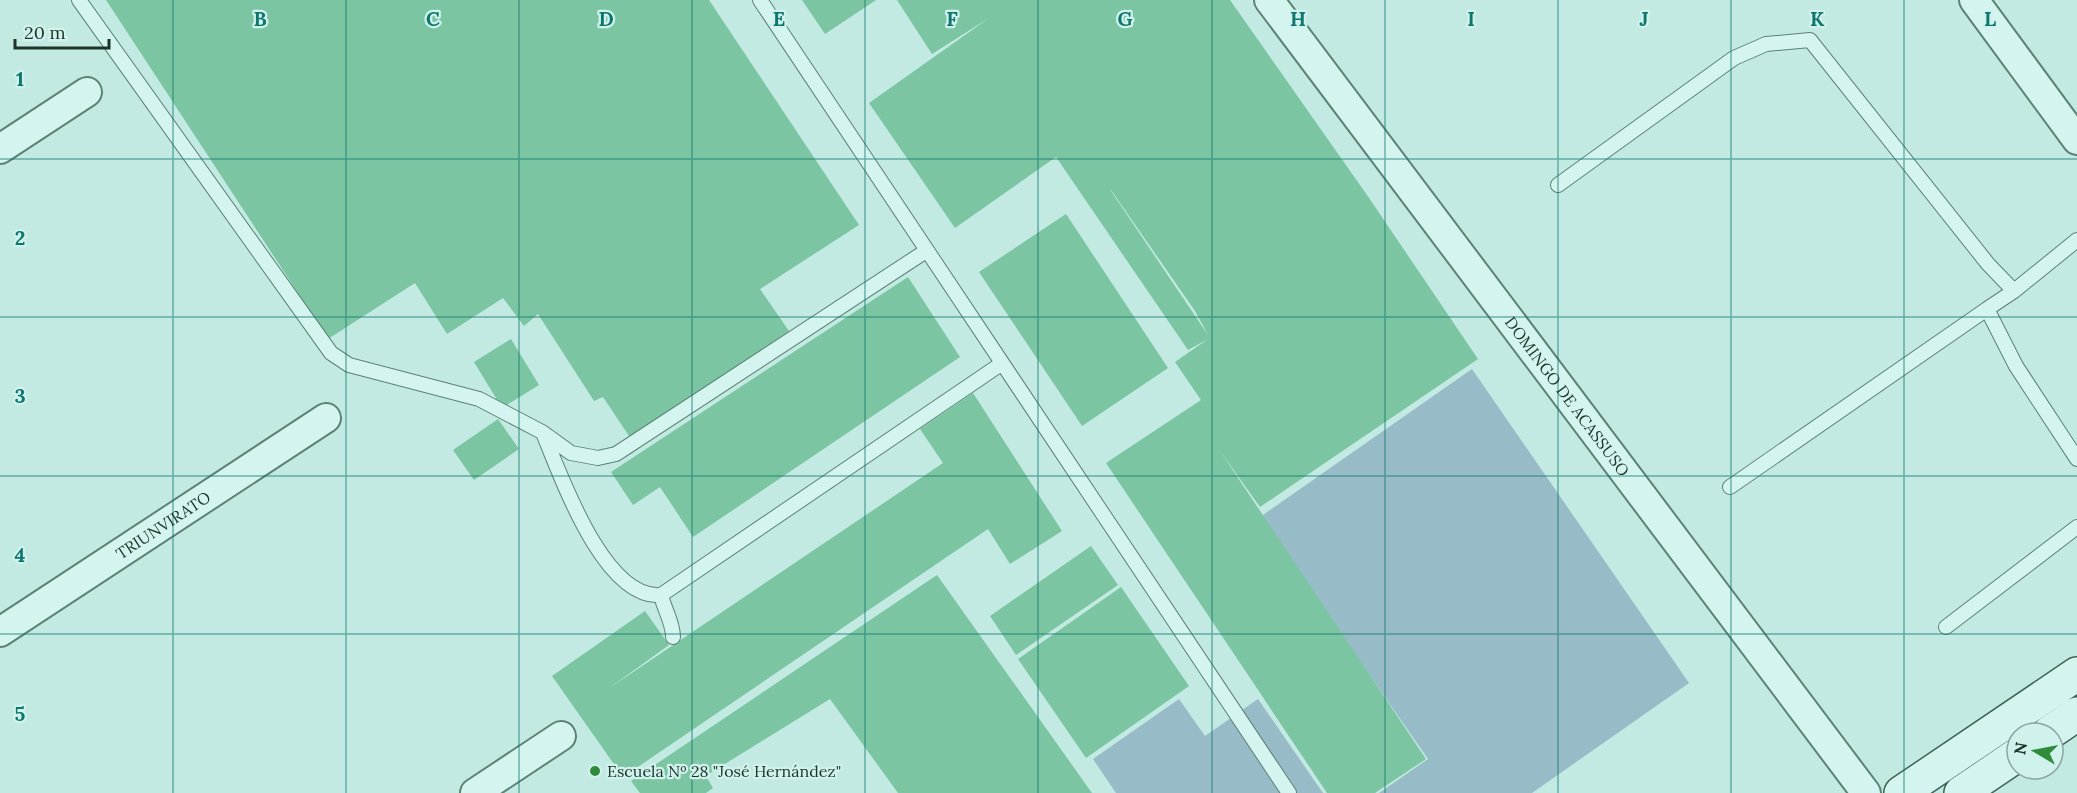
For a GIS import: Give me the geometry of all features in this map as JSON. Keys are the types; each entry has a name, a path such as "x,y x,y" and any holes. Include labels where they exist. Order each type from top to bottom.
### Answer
{"main road":[{"path":"1901,793 2077,674"},
{"path":"1960,793 2005,763"}],"street":[{"name":"DOMINGO DE ACASSUSO","path":"1269,0 1866,793"},
{"path":"1974,0 2077,141"},
{"path":"0,149 87,92"},
{"name":"TRIUNVIRATO","path":"0,632 326,418"},
{"path":"475,793 561,736"}],"lane":[{"path":"79,0 331,353 349,364 479,399 542,432 572,453 598,458 616,454 926,251"},
{"path":"760,0 1289,793"},
{"path":"1558,185 1734,58 1766,44 1810,40 1988,264 2014,291"},
{"path":"1730,487 2014,291 2077,240"},
{"path":"1987,309 2016,366 2077,459"},
{"path":"542,432 596,547 619,576 637,591 650,596 661,595 1001,364"},
{"path":"1946,627 2077,527"},
{"path":"661,595 665,611 673,626 672,637"}],"shaded area":[{"path":"1472,369 1689,683 1532,793 1379,793 1428,759 1260,517"},
{"path":"1179,699 1205,736 1258,699 1323,793 1116,793 1093,759"}],"building":[{"path":"106,0 709,0 859,225 760,289 789,331 631,439 603,397 594,401 538,314 524,326 503,298 447,334 415,283 328,339"},
{"path":"802,0 876,0 825,34"},
{"path":"897,0 1230,0 1367,195 1478,359 1260,507 1220,451 1426,759 1375,793 1327,793 1106,463 1201,400 1175,362 1208,339 1188,350 1056,157 955,228 869,103 989,18 932,54","holes":["1111,190 1195,311 1208,335"]},
{"path":"1066,214 1168,368 1082,426 979,272"},
{"path":"908,277 960,357 693,537 660,487 633,505 611,472"},
{"path":"511,339 539,385 502,408 474,362"},
{"path":"973,393 1062,531 1010,564 988,529 623,777 552,676 645,611 669,645 608,689 943,463 920,429"},
{"path":"498,419 519,449 474,480 453,450"},
{"path":"1091,546 1118,585 1016,655 990,616"},
{"path":"937,575 1092,793 898,793 830,699 707,775 695,758 713,788 706,793 640,793 631,781"},
{"path":"1121,587 1189,686 1086,758 1018,659"}],"place":[{"name":"Escuela Nº 28 \"José Hernández\"","path":"595,771"}]}
